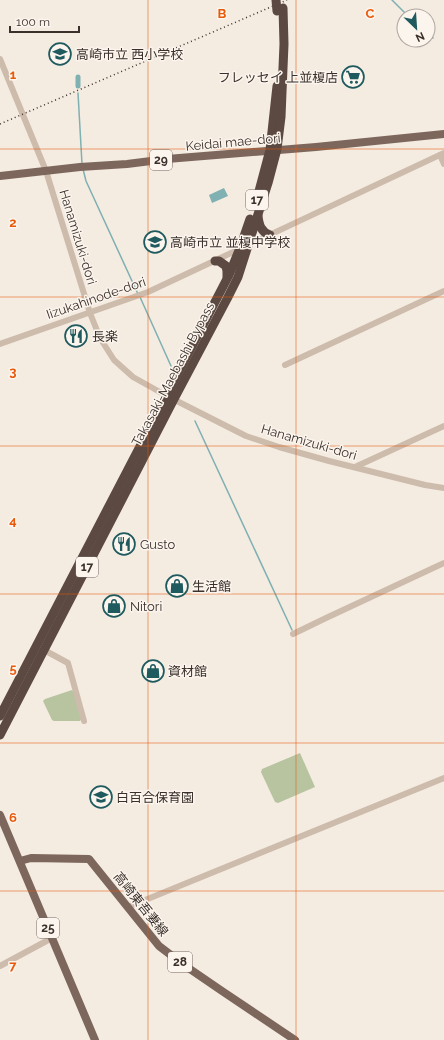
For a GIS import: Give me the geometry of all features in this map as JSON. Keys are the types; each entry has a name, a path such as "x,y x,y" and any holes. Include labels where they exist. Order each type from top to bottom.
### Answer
{"highway":[{"name":"Takasaki-Maebashi Bypass","path":"0,735 171,397 227,278 244,247 258,214 273,150 281,6 276,0"},
{"name":"Takasaki-Maebashi Bypass","path":"0,716 171,397 238,277 244,247 256,203 273,150"},
{"path":"258,214 261,228 265,233 270,235"},
{"path":"215,261 219,261 226,266 228,271 227,278"}],"main road":[{"name":"Keidai mae-dori","path":"0,176 444,134"},
{"name":"25","path":"0,815 95,1040"},
{"name":"高崎東吾妻線","path":"20,861 31,858 89,859 155,942 166,952 295,1040"}],"street":[{"name":"Hanamizuki-dori","path":"0,59 46,171 90,313 100,338 114,360 133,377 246,436 279,447 355,467 425,485 444,488"},
{"name":"Iizukahinode-dori","path":"0,344 148,292 442,154"},
{"path":"442,154 444,164"},
{"path":"285,364 444,291"},
{"path":"355,467 444,426"},
{"path":"293,634 444,563"},
{"path":"44,650 68,663 84,721"},
{"path":"128,907 444,778"},
{"path":"0,966 52,938"}],"green space":[{"path":"72,690 74,692 82,718 80,721 52,720 43,701"},
{"path":"300,753 315,787 278,803 275,802 261,772 262,769"}],"water":[{"path":"224,188 228,196 212,203 209,195"}],"waterway":[{"path":"392,0 400,8"},
{"path":"78,77 78,86"},
{"path":"78,93 82,164"},
{"path":"83,169 86,181 138,294"},
{"path":"140,297 171,366"},
{"path":"195,421 292,630"}],"railway":[{"path":"0,124 287,0"}],"place":[{"name":"高崎市立 西小学校","path":"60,54"},
{"name":"フレッセイ 上並榎店","path":"353,77"},
{"name":"高崎市立 並榎中学校","path":"155,242"},
{"name":"長楽","path":"76,336"},
{"name":"Gusto","path":"124,544"},
{"name":"生活館","path":"177,586"},
{"name":"Nitori","path":"114,606"},
{"name":"資材館","path":"153,671"},
{"name":"白百合保育園","path":"101,797"}]}
